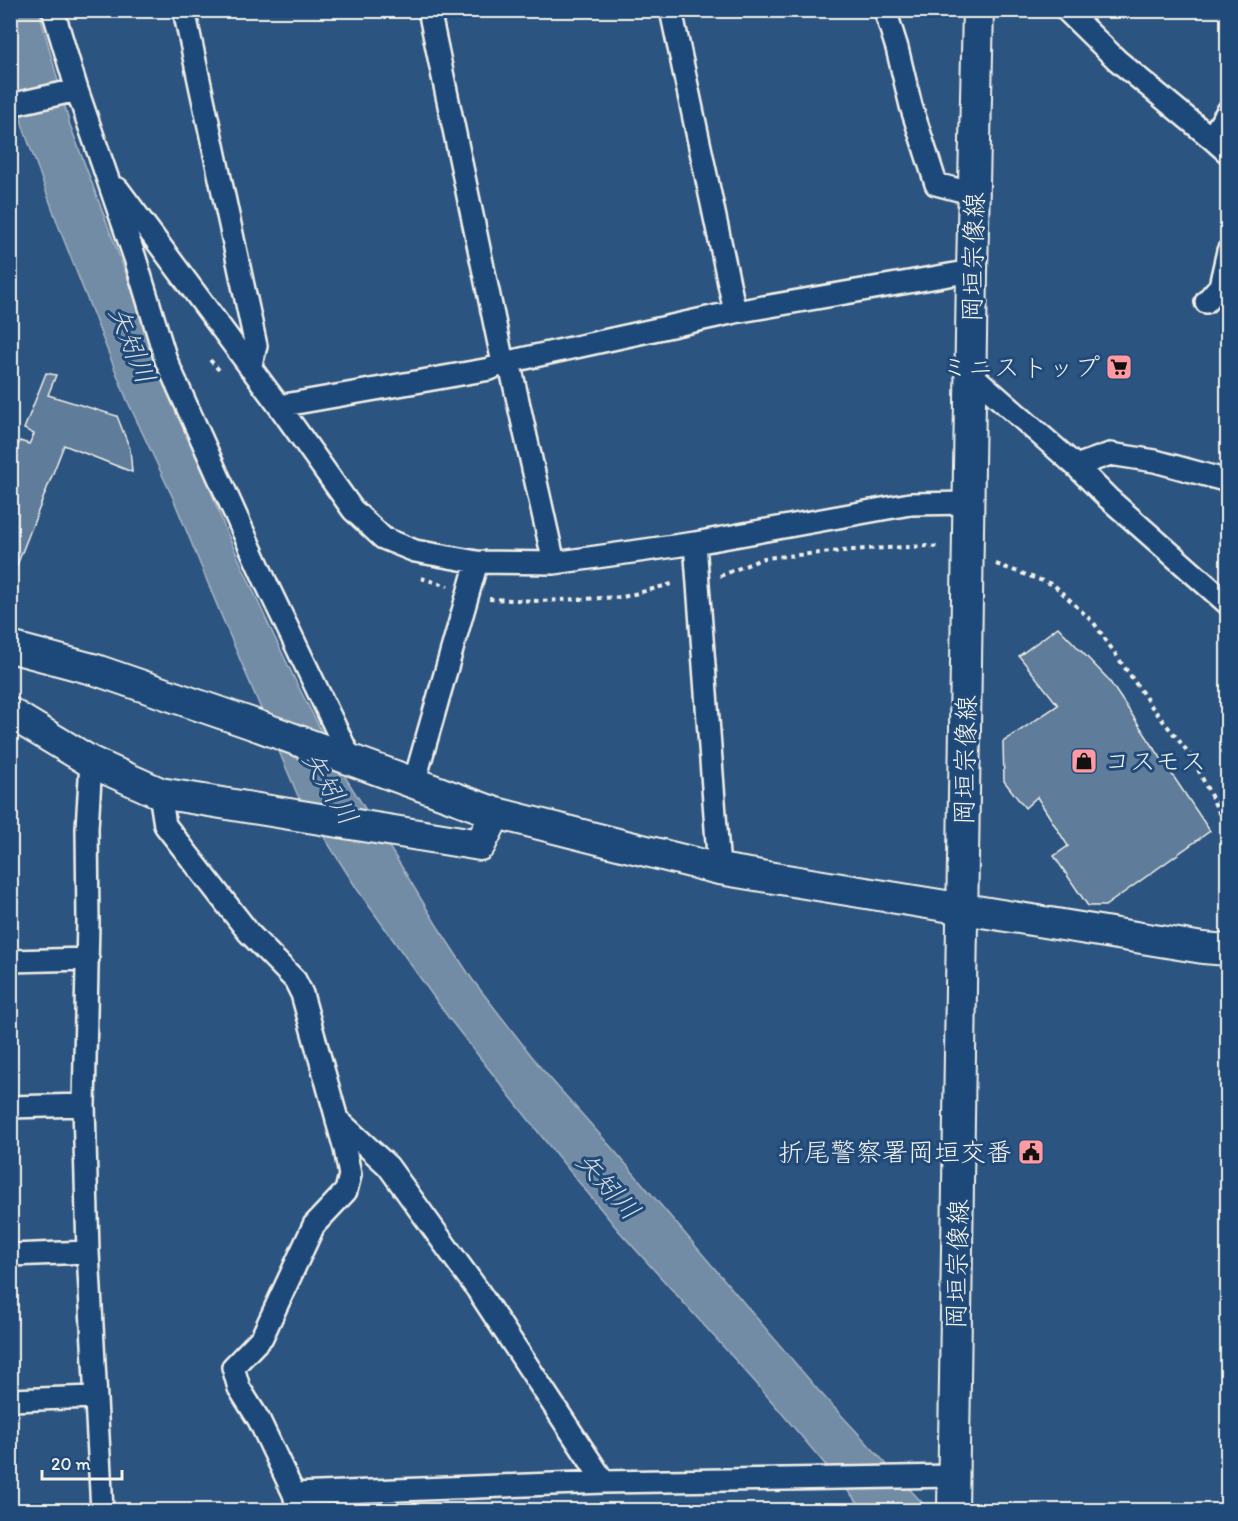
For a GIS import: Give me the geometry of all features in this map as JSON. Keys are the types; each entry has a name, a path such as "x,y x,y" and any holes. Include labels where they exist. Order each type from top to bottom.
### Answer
{"street":[{"path":"53,10 77,90 135,258 166,360 346,758"},
{"path":"184,10 255,346 250,368"},
{"path":"429,10 503,363 512,374 554,563"},
{"path":"671,10 735,312"},
{"path":"885,10 911,106 936,184 974,194"},
{"name":"岡垣宗像線","path":"953,1510 970,373 978,10"},
{"path":"1066,10 1117,60 1227,153"},
{"path":"10,105 77,90"},
{"path":"1211,138 1227,111"},
{"path":"105,172 279,406 353,510 383,538 415,551 477,562 554,563 695,543 910,504 969,503"},
{"path":"1206,302 1220,286 1227,252"},
{"path":"279,406 490,369 503,363 735,312 972,271"},
{"path":"970,373 1227,604"},
{"path":"1076,466 1110,454 1155,460 1227,481"},
{"path":"695,543 719,869"},
{"path":"414,783 477,562"},
{"path":"10,647 96,670 250,723 496,813 719,869 1227,950"},
{"path":"10,713 92,762 160,793 480,845 496,813"},
{"path":"92,762 87,828 88,959 84,1105 88,1252 102,1510"},
{"path":"160,793 165,825 249,933 295,980 302,994 345,1149 350,1175 346,1191 315,1225 262,1337 233,1367 239,1388 259,1420 296,1502 604,1482 954,1476"},
{"path":"10,961 88,959"},
{"path":"10,1107 84,1105"},
{"path":"337,1119 388,1166 477,1289 604,1482"},
{"path":"10,1255 88,1252"},
{"path":"10,1400 95,1397"}],"path":[{"path":"967,554 1054,585 1094,623 1152,707 1192,757 1227,831"}],"water":[{"name":"矢矧川","path":"10,11 39,11 70,125 224,526 298,686 347,780 472,979 541,1068 818,1390 929,1510 864,1510 756,1383 618,1230 546,1142 448,1017 357,889 298,796 173,498 127,400 60,230 23,127 11,74"}],"building":[{"path":"46,373 56,375 48,395 117,416 130,449 132,472 64,445 10,583 10,465 20,441 29,444 34,434 24,429"},
{"name":"コスモス","path":"1058,627 1108,679 1210,831 1105,906 1088,906 1054,856 1068,846 1037,797 1025,808 1004,781 1003,742 1058,705 1019,656"}],"place":[{"name":"ミニストップ","path":"1119,367"},
{"name":"コスモス","path":"1084,761"},
{"name":"折尾警察署岡垣交番","path":"1031,1152"}]}
